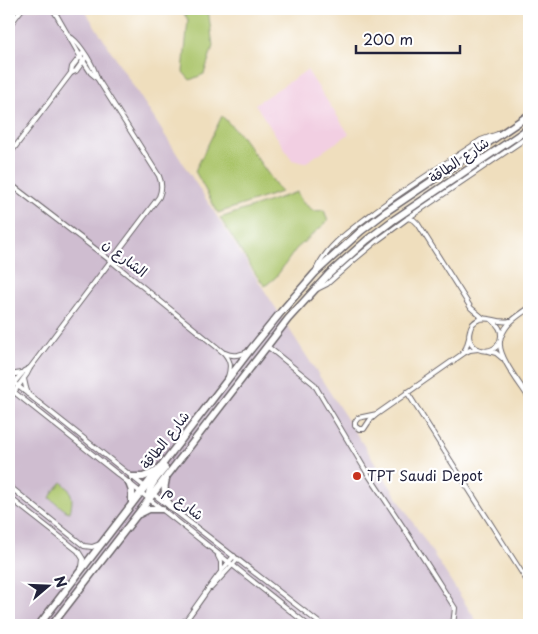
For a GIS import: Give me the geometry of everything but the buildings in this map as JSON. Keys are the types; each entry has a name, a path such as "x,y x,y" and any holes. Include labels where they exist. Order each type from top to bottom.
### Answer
{"main road":[{"name":"شارع الطاقة","path":"52,625 138,514 158,470 251,349 315,273 386,211 529,115"},
{"name":"شارع الطاقة","path":"39,625 131,505 168,474 288,319 313,291 343,261 392,221 529,128"},
{"path":"112,547 196,421"},
{"path":"131,505 133,496 131,480 148,476 158,470"},
{"path":"168,474 164,490 166,501 170,506"},
{"path":"138,514 149,510 162,509"}],"street":[{"path":"9,26 22,9"},
{"path":"9,399 30,368 159,197 162,187 159,176 97,78 91,73 77,42 70,37 53,9"},
{"path":"71,74 72,67 82,54"},
{"path":"9,155 71,74 76,71 85,59"},
{"name":"شارع الطاقة","path":"313,291 328,284 378,240 416,212 529,136"},
{"name":"الشارع ن","path":"9,183 111,261 224,353"},
{"path":"416,212 418,224 471,308 474,316 466,348 460,356"},
{"path":"408,218 418,224"},
{"path":"471,308 483,318 501,322 510,321"},
{"path":"488,351 493,349 510,321 529,308"},
{"path":"473,324 483,318"},
{"path":"492,320 499,327 500,348 506,361 529,398"},
{"path":"469,338 478,349"},
{"path":"267,346 314,384 366,471 455,608 453,625"},
{"path":"224,353 236,356 251,349"},
{"path":"377,414 358,418 355,421 355,426 359,429 364,429 377,414 470,350 488,351 506,361"},
{"path":"224,353 230,362 229,373 225,383"},
{"path":"9,389 30,368"},
{"path":"9,377 22,374"},
{"name":"شارع م","path":"9,377 18,387 147,493 162,509 308,625"},
{"path":"24,379 30,395"},
{"name":"شارع م","path":"9,389 147,493 170,506 322,625"},
{"path":"407,392 529,584"},
{"path":"9,399 22,399"},
{"path":"9,486 84,546 92,547 102,544"},
{"path":"9,497 78,551 83,559 82,570"},
{"path":"21,507 27,500"},
{"path":"217,554 223,573"},
{"path":"223,573 228,562 234,556"},
{"path":"184,625 209,590 238,559"},
{"path":"223,573 242,573"},
{"path":"270,596 276,588"},
{"path":"58,625 62,611"},
{"path":"179,625 186,620"}],"shaded area":[{"path":"9,9 84,9 479,625 9,625"},
{"path":"307,70 349,134 305,163 292,160 255,104"}],"green space":[{"path":"181,9 208,9 213,46 204,74 190,80 183,72 188,20"},
{"path":"222,116 242,137 281,192 218,213 195,171"},
{"path":"297,192 302,202 314,211 324,210 328,221 296,249 276,277 265,286 220,218"},
{"path":"62,482 71,495 70,512 50,498"}],"place":[{"name":"TPT Saudi Depot","path":"357,476"}]}
